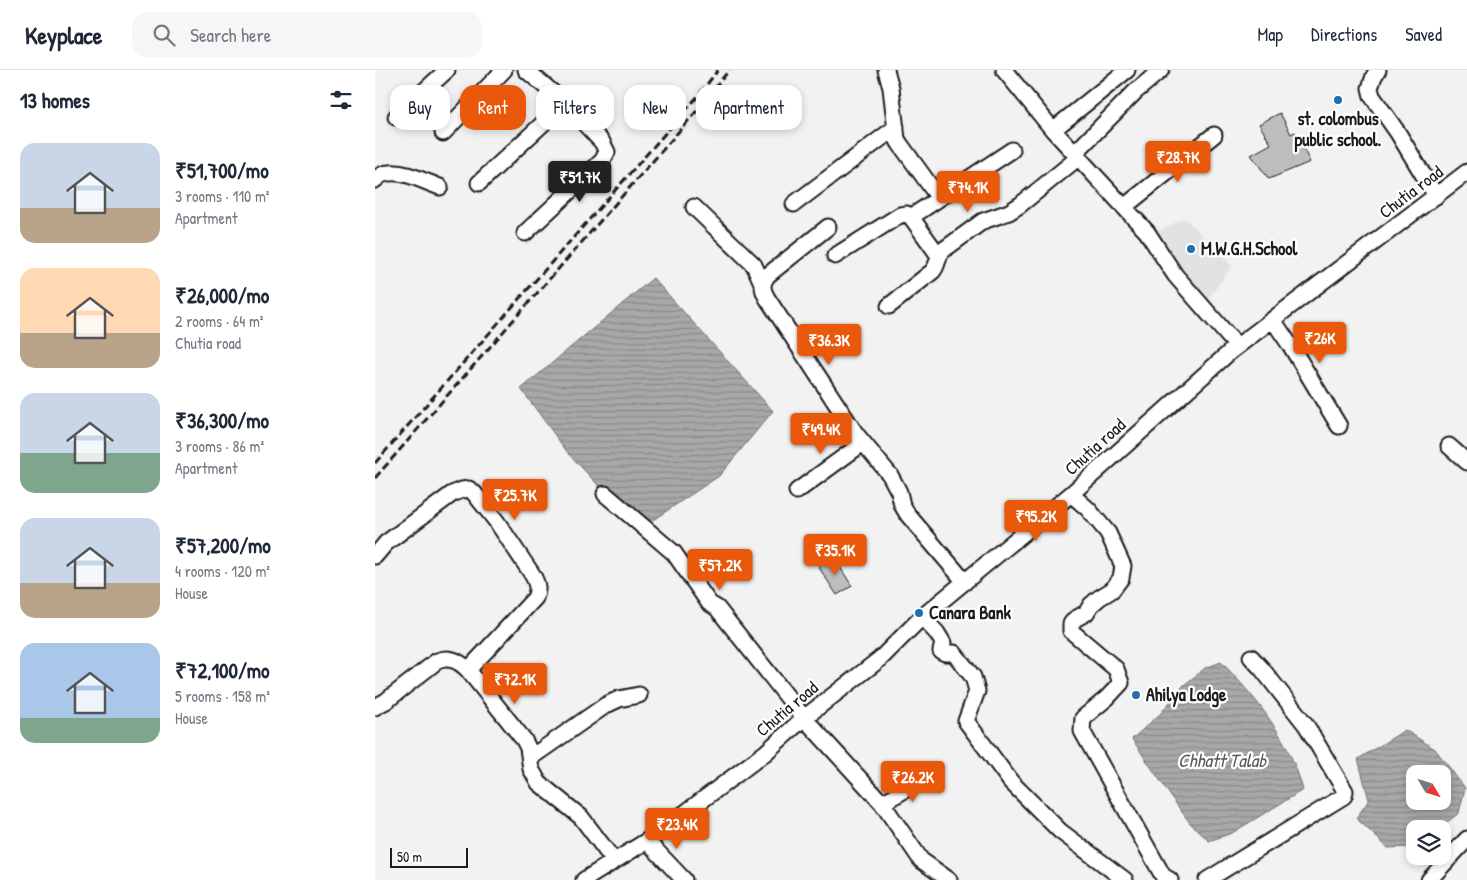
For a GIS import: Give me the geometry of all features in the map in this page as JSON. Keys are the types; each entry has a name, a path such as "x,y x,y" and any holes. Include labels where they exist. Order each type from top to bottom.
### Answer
{"street":[{"path":"431,85 447,70"},
{"path":"443,133 504,70"},
{"path":"526,70 544,85"},
{"path":"886,70 891,88 899,144 939,198"},
{"path":"1004,70 1053,130 1147,232 1175,275 1237,346"},
{"path":"1053,130 1127,70"},
{"path":"889,306 937,267 942,251 983,221 1009,212 1020,205 1077,155 1135,92 1161,70"},
{"path":"1378,70 1370,88 1372,96 1398,133 1436,196"},
{"path":"794,204 896,127"},
{"path":"479,183 536,130"},
{"path":"525,233 602,161 607,152 602,142 591,130"},
{"path":"1124,207 1214,135"},
{"path":"911,217 1012,150"},
{"path":"375,180 391,172 404,174 440,187"},
{"name":"Chutia road","path":"584,880 647,840 765,753 804,718 880,659 922,617 1071,494 1237,346 1467,172"},
{"path":"694,208 755,265 762,283 762,289 767,298 856,434 890,475 908,515 965,582"},
{"path":"835,256 900,215 907,214 939,256"},
{"path":"762,283 767,275 828,226"},
{"path":"1273,320 1339,426"},
{"path":"797,491 863,443"},
{"path":"1449,446 1467,462"},
{"path":"375,556 386,542 452,494 469,489 474,493 497,522 532,574 537,582 538,592 535,598 468,670"},
{"path":"605,494 674,553 709,602 717,608 804,718 882,803 921,860 949,880"},
{"path":"1071,494 1088,509 1108,534 1123,566 1121,578 1112,590 1099,598 1086,613 1075,619 1071,624 1071,631 1115,670 1121,683 1107,698 1083,718 1082,731 1164,879"},
{"path":"922,617 937,632 943,643 941,651 954,653 973,677 977,691 966,721 1011,782 1060,831 1125,880"},
{"path":"1207,880 1344,796 1345,791 1306,725 1251,657"},
{"path":"375,707 386,701 432,665 444,659 458,661 468,670 524,740 528,748 531,768 539,783 581,817 615,861"},
{"path":"530,758 606,705 619,699 639,695"},
{"path":"882,803 929,776"},
{"path":"1429,880 1467,839"},
{"path":"647,840 684,880"}],"shaded area":[{"name":"M.W.G.H.School","path":"1185,218 1232,266 1206,302 1156,232"}],"water":[{"path":"653,278 773,411 719,476 653,520 628,517 568,453 521,389"},
{"name":"Chhatt Talab","path":"1221,662 1247,690 1271,721 1290,754 1303,790 1232,833 1209,841 1190,823 1132,739 1161,713 1184,685 1205,668"},
{"path":"1405,730 1435,749 1447,765 1406,765 1406,810 1451,810 1451,770 1465,788 1459,813 1450,820 1406,820 1406,847 1388,848 1356,818 1369,800 1358,759"}],"building":[{"path":"1280,113 1291,134 1295,132 1310,162 1269,179 1251,155 1271,144 1259,124"},
{"path":"833,556 852,586 837,595 818,566"}],"railway":[{"path":"375,463 698,96 718,70"},
{"path":"375,478 702,105 729,70"}],"place":[{"name":"st. colombus public school.","path":"1338,100"},
{"name":"M.W.G.H.School","path":"1191,249"},
{"name":"Canara Bank","path":"919,613"},
{"name":"Ahilya Lodge","path":"1136,695"}]}
